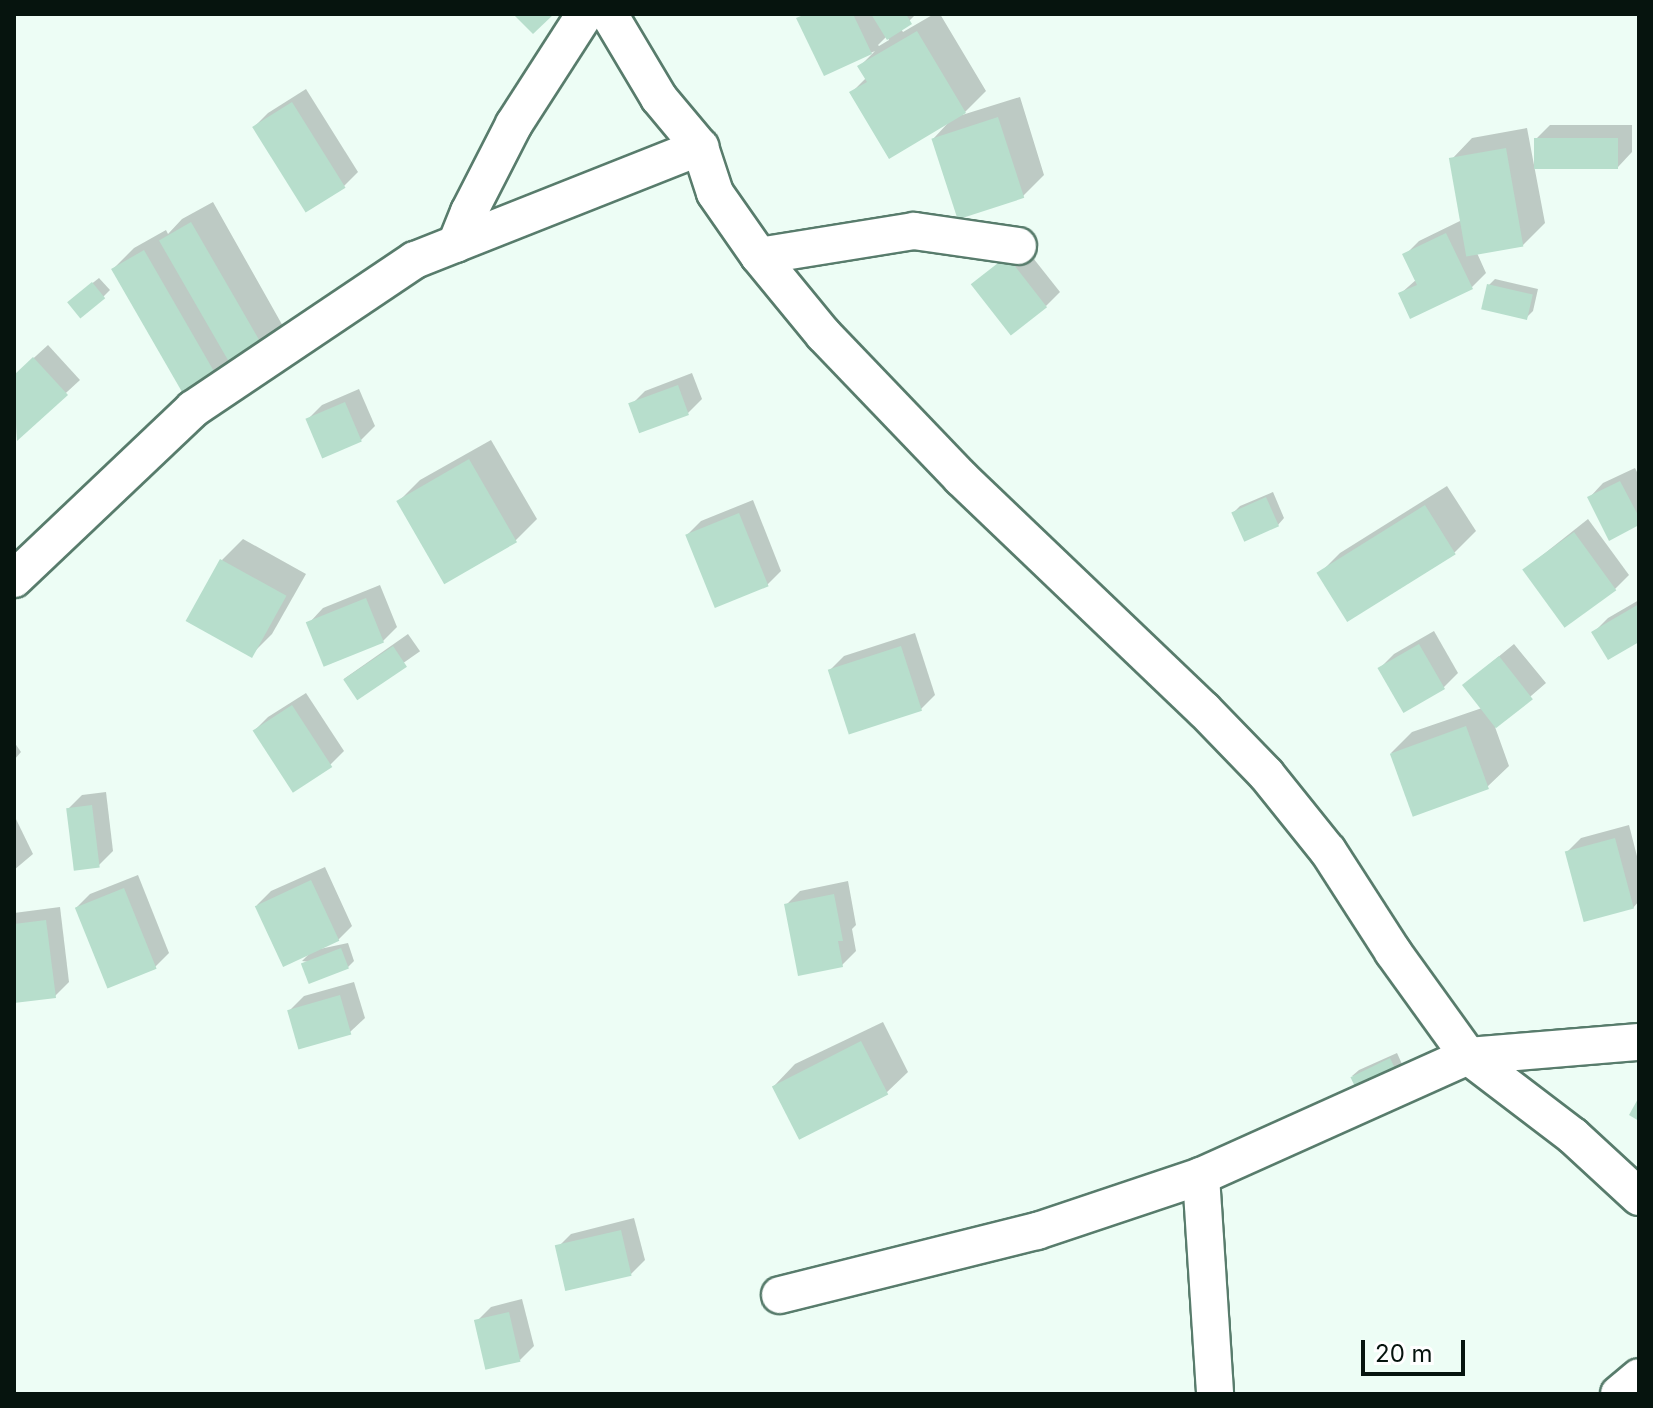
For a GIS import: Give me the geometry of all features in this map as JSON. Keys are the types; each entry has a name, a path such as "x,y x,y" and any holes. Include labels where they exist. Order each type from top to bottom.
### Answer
{"street":[{"path":"456,244 514,124 585,14"},
{"path":"609,14 659,98 700,147 715,193 759,256 824,335 890,407 1092,606 1203,709 1266,774 1328,851 1393,952 1468,1056 1573,1136 1639,1197"},
{"path":"14,579 193,409 415,260 700,147"},
{"path":"759,256 914,231 1018,246"},
{"path":"780,1295 1037,1231 1201,1176 1468,1056 1639,1042"},
{"path":"1201,1176 1215,1394"},
{"path":"1619,1394 1639,1377"}],"building":[{"path":"513,14 554,14 533,34"},
{"path":"806,14 853,14 872,54 824,76 796,18"},
{"path":"871,14 906,14 912,24 887,40"},
{"path":"917,31 966,113 889,159 849,92 867,82 857,66"},
{"path":"292,102 346,188 306,213 252,127"},
{"path":"998,117 1024,198 958,219 931,139"},
{"path":"1534,138 1618,138 1618,169 1534,169"},
{"path":"1506,148 1523,246 1466,257 1449,158"},
{"path":"191,222 265,350 233,369 159,240"},
{"path":"1446,233 1473,289 1410,319 1398,293 1417,285 1402,254"},
{"path":"144,250 219,380 186,399 111,269"},
{"path":"1007,256 1047,307 1011,336 971,284"},
{"path":"92,282 105,298 80,318 67,302"},
{"path":"1487,284 1533,295 1527,320 1481,309"},
{"path":"33,357 68,395 17,441 14,375"},
{"path":"678,385 689,415 639,433 628,403"},
{"path":"345,402 362,442 322,458 305,419"},
{"path":"469,459 517,542 444,584 396,501"},
{"path":"1620,481 1639,517 1639,525 1609,541 1587,497"},
{"path":"1266,497 1279,526 1244,542 1231,512"},
{"path":"1425,505 1456,554 1347,622 1316,573"},
{"path":"739,513 769,586 715,608 685,535"},
{"path":"1574,532 1616,590 1565,628 1522,570"},
{"path":"220,559 286,596 252,658 186,621"},
{"path":"366,598 384,643 324,667 306,622"},
{"path":"1639,604 1639,642 1608,660 1591,632"},
{"path":"1419,644 1445,689 1403,713 1377,668"},
{"path":"393,646 407,667 357,700 343,680"},
{"path":"901,646 922,711 849,734 828,670"},
{"path":"1499,656 1533,699 1496,728 1462,685"},
{"path":"292,705 332,767 293,793 253,731"},
{"path":"1466,726 1489,789 1413,817 1390,754"},
{"path":"92,805 100,868 74,871 66,808"},
{"path":"1615,838 1634,909 1584,922 1565,851"},
{"path":"311,880 339,941 283,967 255,906"},
{"path":"124,888 157,969 107,989 75,908"},
{"path":"834,894 843,941 838,941 843,967 798,976 784,904"},
{"path":"46,920 56,998 14,1003 14,924"},
{"path":"341,948 349,969 309,984 301,963"},
{"path":"340,995 351,1034 298,1050 287,1010"},
{"path":"861,1041 888,1094 799,1140 772,1086"},
{"path":"1390,1058 1402,1083 1363,1102 1350,1077"},
{"path":"1639,1097 1639,1121 1629,1115"},
{"path":"621,1230 632,1276 565,1291 555,1245"},
{"path":"509,1312 520,1362 485,1370 474,1320"}]}
